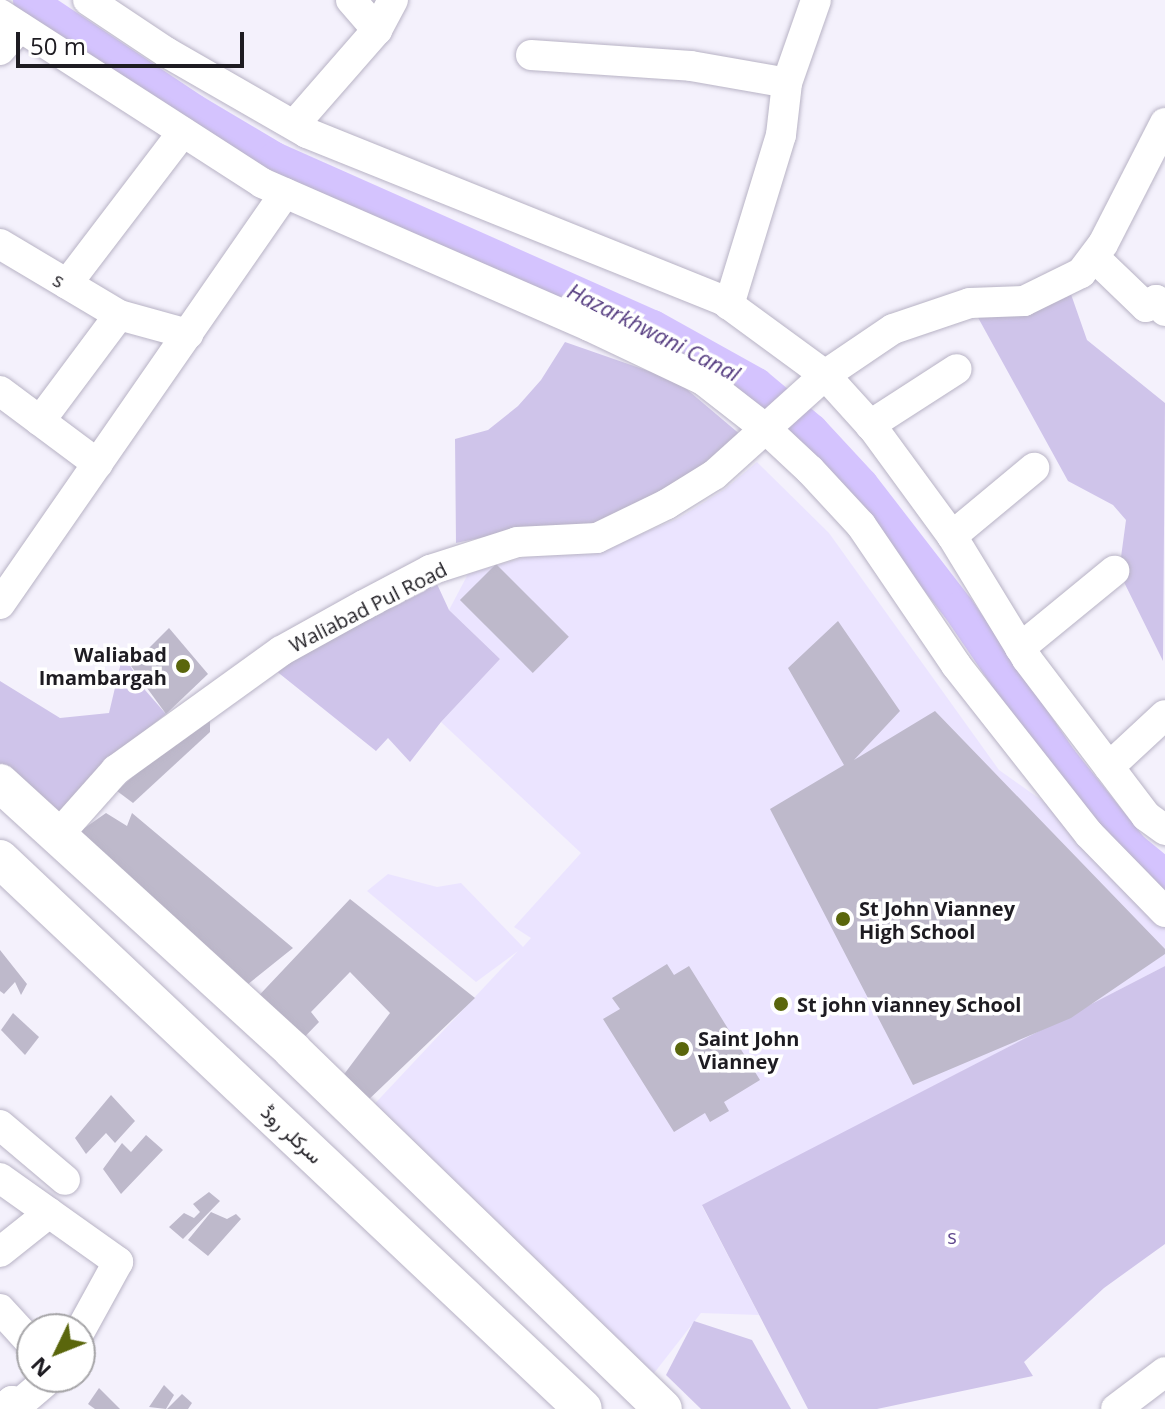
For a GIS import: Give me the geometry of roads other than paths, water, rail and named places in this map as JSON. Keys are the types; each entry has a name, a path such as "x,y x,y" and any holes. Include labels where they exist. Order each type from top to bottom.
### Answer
{"main road":[{"path":"0,783 292,1050 663,1409"},
{"name":"Waliabad Pul Road","path":"10,868 59,834"},
{"name":"سرکلر روڈ","path":"10,868 583,1409"}],"street":[{"path":"88,0 166,52 294,125 729,305 825,375 870,425 952,536 1020,648 1146,816 1165,830"},
{"path":"351,0 377,30"},
{"path":"294,125 377,30 393,0"},
{"path":"729,305 781,135 787,83 816,0"},
{"path":"0,50 10,21 262,183 589,326 703,380 766,429 810,470 861,525 975,690 1089,834 1165,912"},
{"path":"531,55 691,66 787,83"},
{"path":"825,375 893,329 970,303 1024,301 1081,273 1094,257 1165,123"},
{"path":"67,284 183,132"},
{"path":"0,604 285,193"},
{"name":"s","path":"0,244 119,315 188,334"},
{"path":"1094,257 1146,307 1156,300 1165,311"},
{"path":"40,421 119,315"},
{"path":"870,425 957,369"},
{"name":"Waliabad Pul Road","path":"59,834 116,770 281,651 430,570 517,542 597,538 667,504 714,475 825,375"},
{"path":"0,391 98,464"},
{"path":"952,536 1034,468"},
{"path":"1020,648 1114,571"},
{"path":"1109,767 1165,715"},
{"path":"0,1125 65,1180"},
{"path":"0,1178 118,1262 90,1313"},
{"path":"0,1252 49,1213"},
{"path":"0,1309 16,1326"},
{"path":"1116,1409 1165,1372"},
{"path":"3,1409 12,1401 17,1406 32,1393"}],"waterway":[{"name":"Hazarkhwani Canal","path":"29,0 194,110 275,158 653,326 757,384 812,430 862,484 958,608 1061,759 1132,848 1165,875"}],"place":[{"name":"Waliabad Imambargah","path":"183,666"},
{"name":"St John Vianney High School","path":"843,919"},
{"name":"St john vianney School","path":"781,1004"},
{"name":"Saint John Vianney","path":"682,1049"}]}
